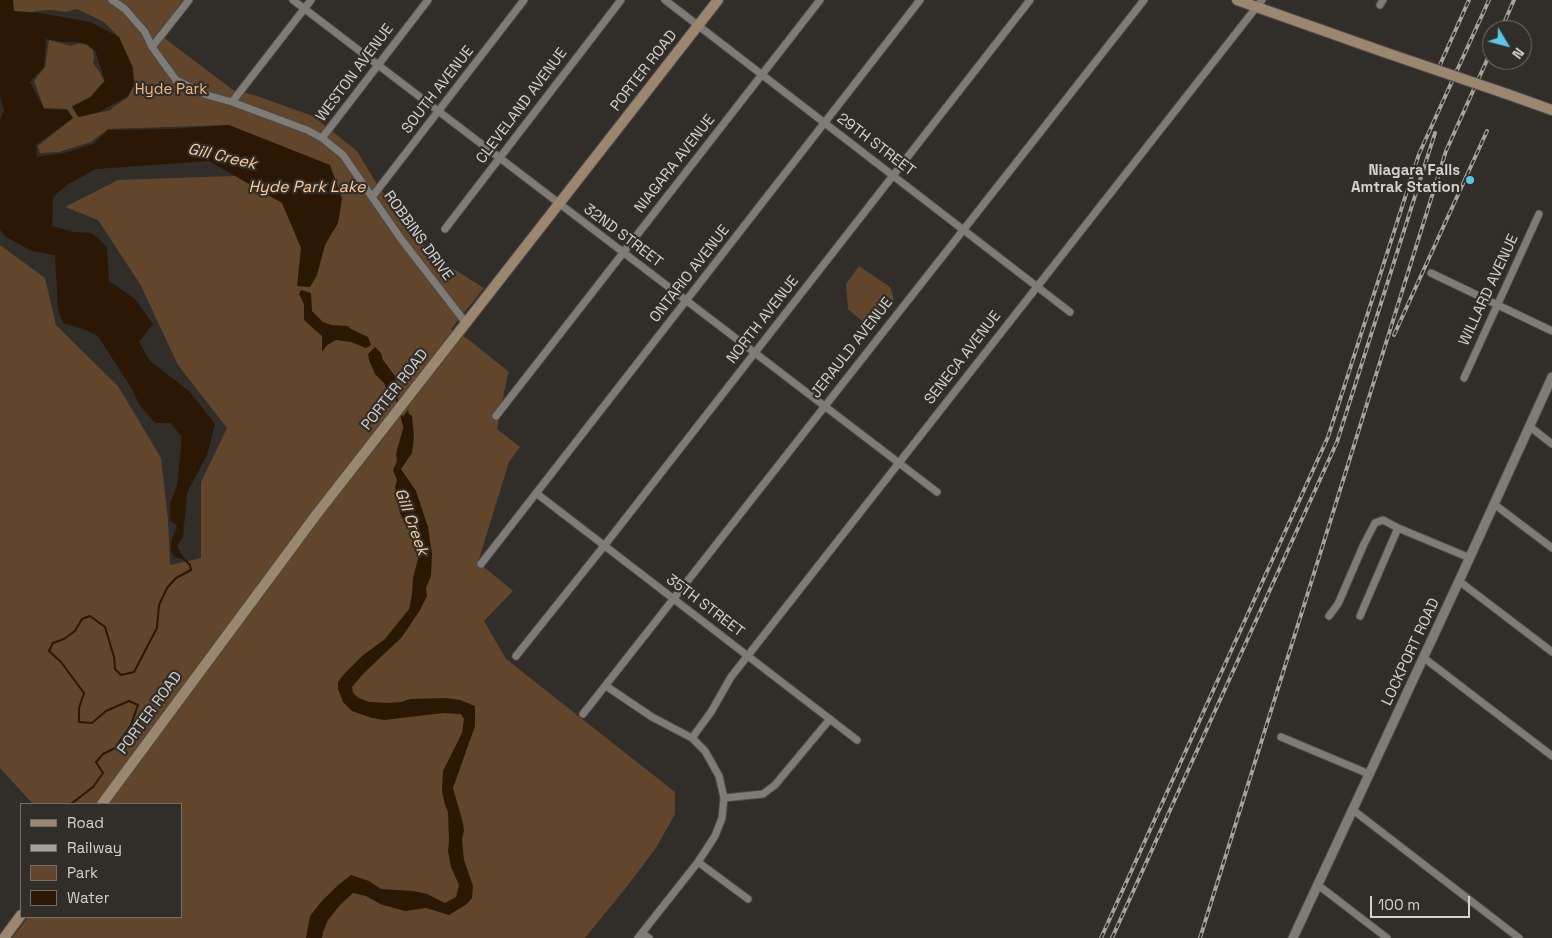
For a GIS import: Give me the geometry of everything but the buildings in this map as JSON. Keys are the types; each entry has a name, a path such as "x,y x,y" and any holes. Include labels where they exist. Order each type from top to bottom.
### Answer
{"main road":[{"name":"PORTER ROAD","path":"103,803 310,523 718,0"},
{"path":"1237,0 1259,3 1305,25 1552,110"},
{"path":"4,938 20,916"}],"street":[{"name":"ROBBINS DRIVE","path":"112,0 126,9 145,32 152,47 176,80 207,95 232,102 307,130 322,138 343,156 401,239 466,323"},
{"path":"152,47 189,0"},
{"name":"32ND STREET","path":"293,0 937,492"},
{"path":"232,102 311,0"},
{"name":"WESTON AVENUE","path":"322,138 428,0"},
{"name":"SOUTH AVENUE","path":"372,198 524,0"},
{"name":"CLEVELAND AVENUE","path":"446,229 621,0"},
{"name":"29TH STREET","path":"665,0 761,76 1070,312"},
{"name":"NIAGARA AVENUE","path":"496,416 820,0"},
{"name":"ONTARIO AVENUE","path":"481,564 920,0"},
{"name":"NORTH AVENUE","path":"516,656 1030,0"},
{"name":"JERAULD AVENUE","path":"583,714 1144,0"},
{"name":"SENECA AVENUE","path":"692,738 712,712 731,677 1259,3"},
{"name":"WILLARD AVENUE","path":"1464,378 1539,214"},
{"path":"1431,273 1552,331"},
{"name":"LOCKPORT ROAD","path":"1293,938 1424,658 1552,377"},
{"path":"1529,426 1552,444"},
{"name":"35TH STREET","path":"536,493 857,740"},
{"path":"1494,504 1552,548"},
{"path":"1329,616 1338,604 1374,523 1383,520 1470,558"},
{"path":"1360,616 1398,528"},
{"path":"1459,581 1552,652"},
{"path":"1424,658 1552,756"},
{"path":"606,686 652,717 692,738 705,750 719,776 724,798 722,818 716,836 698,862 640,935 649,938"},
{"path":"724,798 763,794 775,785 830,719"},
{"path":"1281,737 1369,774"},
{"path":"1353,810 1519,938"},
{"path":"698,862 748,899"},
{"path":"1318,885 1387,938"}],"green space":[{"name":"Hyde Park","path":"10,0 184,0 159,34 233,90 254,95 313,116 357,151 378,186 430,254 484,288 451,329 468,339 509,372 497,429 520,447 509,462 478,562 513,591 484,621 506,659 675,792 675,814 656,848 585,938 12,938 27,918 182,918 182,803 32,803 0,768 0,245 45,278 56,325 118,386 161,458 168,520 170,565 201,558 201,482 227,428 178,365 140,284 98,220 65,207 118,180 261,175 229,125 108,129 91,142 59,152 40,153 38,146 73,118 67,109 44,108 34,81 45,67 49,40 71,46 79,43 87,45 93,50 93,63 104,81 90,97 72,106 78,117 111,110 128,97 135,84 133,67 119,37 104,22 77,9 66,12 51,10 35,11 23,16 13,13"},
{"path":"859,266 890,287 894,299 870,328 848,309 846,284"}],"water":[{"name":"Hyde Park Lake","path":"0,0 13,0 14,11 40,13 90,22 119,37 132,67 134,84 128,96 99,112 79,117 72,107 91,97 105,81 95,50 86,44 46,39 44,67 30,82 44,109 67,110 73,118 36,145 37,157 64,153 93,144 108,130 171,129 229,125 330,165 342,199 338,223 325,245 317,275 310,287 297,286 301,248 282,203 209,161 96,169 68,184 53,197 52,226 73,232 92,233 107,247 109,281 135,299 153,324 139,342 150,361 189,391 215,424 207,455 187,493 183,537 177,546 185,560 175,557 171,552 171,542 177,526 170,520 170,504 177,485 182,437 170,423 155,423 139,404 132,389 98,336 63,323 58,309 55,255 32,251 6,237 0,230 0,120 4,111 0,96"},
{"path":"301,290 311,293 312,311 323,322 331,325 348,326 368,337 371,345 366,348 351,342 336,340 327,345 322,352 322,336 304,320 304,304 299,294"},
{"path":"375,347 381,353 383,360 395,376 398,387 393,398 389,395 384,383 375,374 369,360 368,354"},
{"path":"408,410 412,416 414,437 412,453 401,469 416,491 428,527 432,554 431,576 426,588 427,596 402,637 352,687 353,693 369,702 388,703 411,699 445,698 460,700 475,706 475,726 453,788 463,823 464,860 473,886 472,898 467,904 449,915 426,908 405,911 380,904 366,896 353,893 328,920 322,938 306,938 310,916 337,886 351,875 369,881 381,889 427,894 445,903 456,897 459,885 451,867 448,851 448,812 442,791 443,771 462,733 464,719 461,714 443,713 384,720 372,718 352,711 343,702 338,689 338,682 344,674 362,656 385,639 409,609 413,578 420,551 416,538 405,524 400,513 395,487 397,480 393,470 397,461 396,454 404,425 402,418"}],"waterway":[{"name":"Gill Creek","path":"395,392 398,404"},
{"name":"Gill Creek","path":"401,414 404,426"},
{"path":"72,803 93,787 103,773 96,762 103,754 115,748 131,725 138,705 129,701 106,711 92,723 79,722 79,708 84,693 61,662 49,651 53,643 64,639 75,631 82,619 90,616 105,627 114,657 115,669 121,675 134,672 157,628 159,605 167,588 176,578 191,570 190,565 185,560"}],"railway":[{"path":"1439,67 1469,0"},
{"path":"1101,938 1328,437 1419,154 1489,0"},
{"path":"1505,20 1514,0"},
{"path":"1200,938 1446,151 1483,70"},
{"path":"1394,335 1487,131"},
{"path":"1112,938 1337,442 1435,133"}],"place":[{"name":"Niagara Falls Amtrak Station","path":"1470,180"}]}
